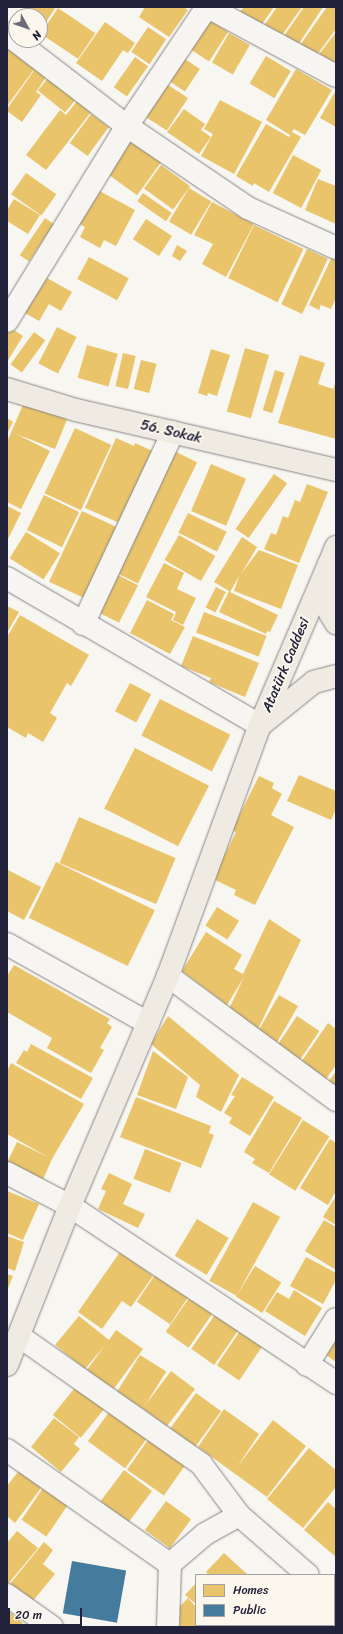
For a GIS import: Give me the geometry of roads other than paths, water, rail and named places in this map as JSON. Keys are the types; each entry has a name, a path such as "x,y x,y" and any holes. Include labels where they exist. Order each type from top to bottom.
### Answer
{"main road":[{"name":"56. Sokak","path":"7,389 76,410 336,470"},
{"name":"Atatürk Caddesi","path":"332,555 326,588 330,612 336,623"},
{"name":"Atatürk Caddesi","path":"260,725 332,555"},
{"name":"Atatürk Caddesi","path":"260,725 314,682 336,676"},
{"path":"7,1366 70,1206 168,976 260,725"}],"street":[{"path":"7,321 128,126 207,7 336,76"},
{"path":"7,34 128,126 248,208 336,248"},
{"path":"83,624 173,432"},
{"path":"7,578 83,624 260,725"},
{"path":"7,944 148,1023"},
{"path":"168,976 336,1100"},
{"path":"7,1173 70,1206 336,1383"},
{"path":"307,1365 336,1319"},
{"path":"19,1336 201,1464 239,1515 307,1574"},
{"path":"7,1450 170,1564"},
{"path":"168,1627 170,1564 205,1534 239,1515"},
{"path":"7,1595 52,1627"}]}
